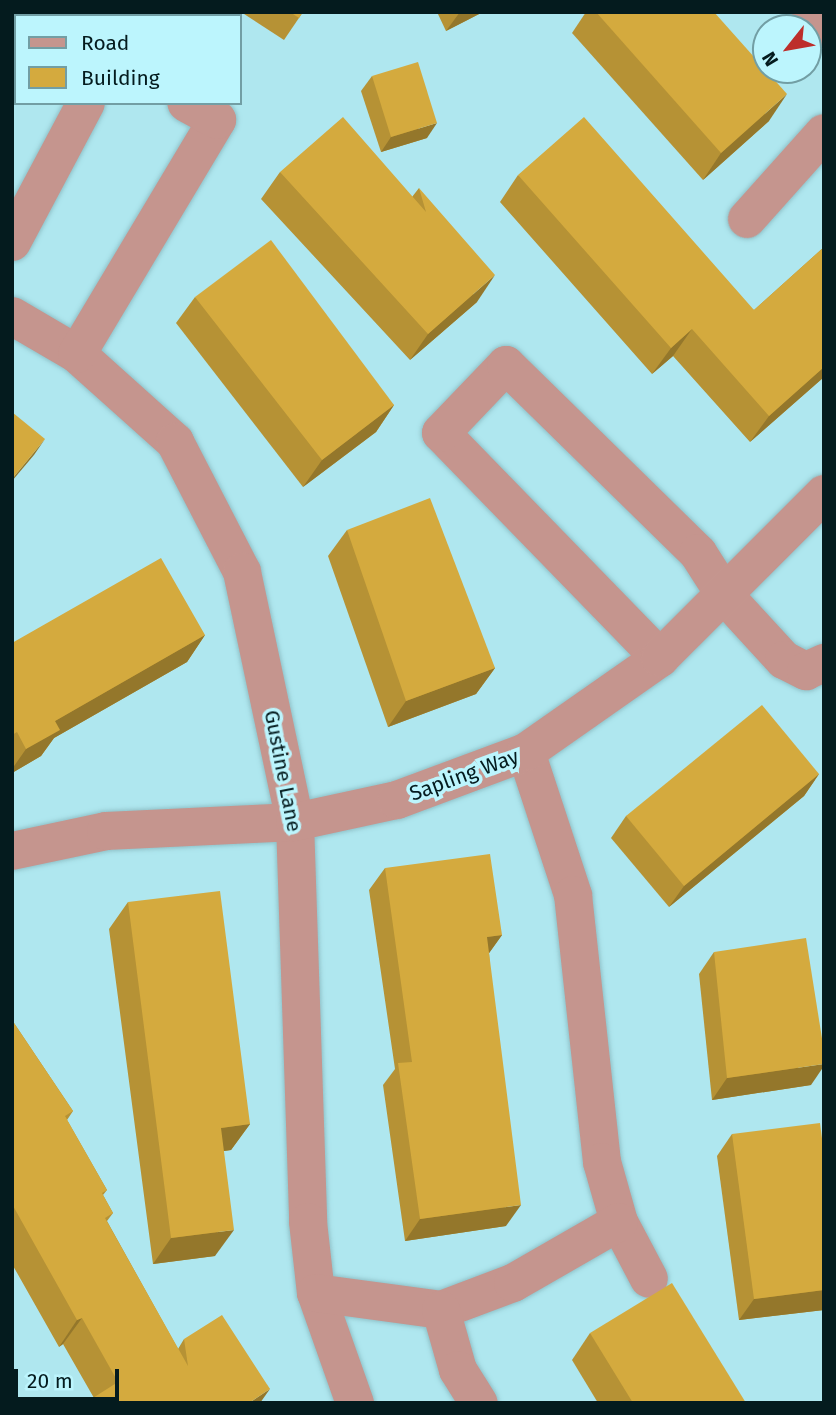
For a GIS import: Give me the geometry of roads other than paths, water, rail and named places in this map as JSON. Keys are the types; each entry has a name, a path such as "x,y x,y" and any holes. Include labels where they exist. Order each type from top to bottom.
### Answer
{"street":[{"path":"811,12 824,27"},
{"path":"12,242 85,105"},
{"path":"77,354 217,120 190,105"},
{"path":"747,219 824,133"},
{"name":"Gustine Lane","path":"12,316 77,354 175,442 242,572 295,822 308,1222 316,1293 355,1403"},
{"path":"660,658 441,433 506,365 698,553 726,597 784,660 806,671 824,663"},
{"name":"Sapling Way","path":"12,851 106,831 295,822 397,800 526,752 660,658 726,597 824,494"},
{"path":"526,752 573,895 602,1162 619,1222 649,1279"},
{"path":"316,1293 441,1310 513,1283 619,1222"},
{"path":"441,1310 458,1370 479,1403"}]}
